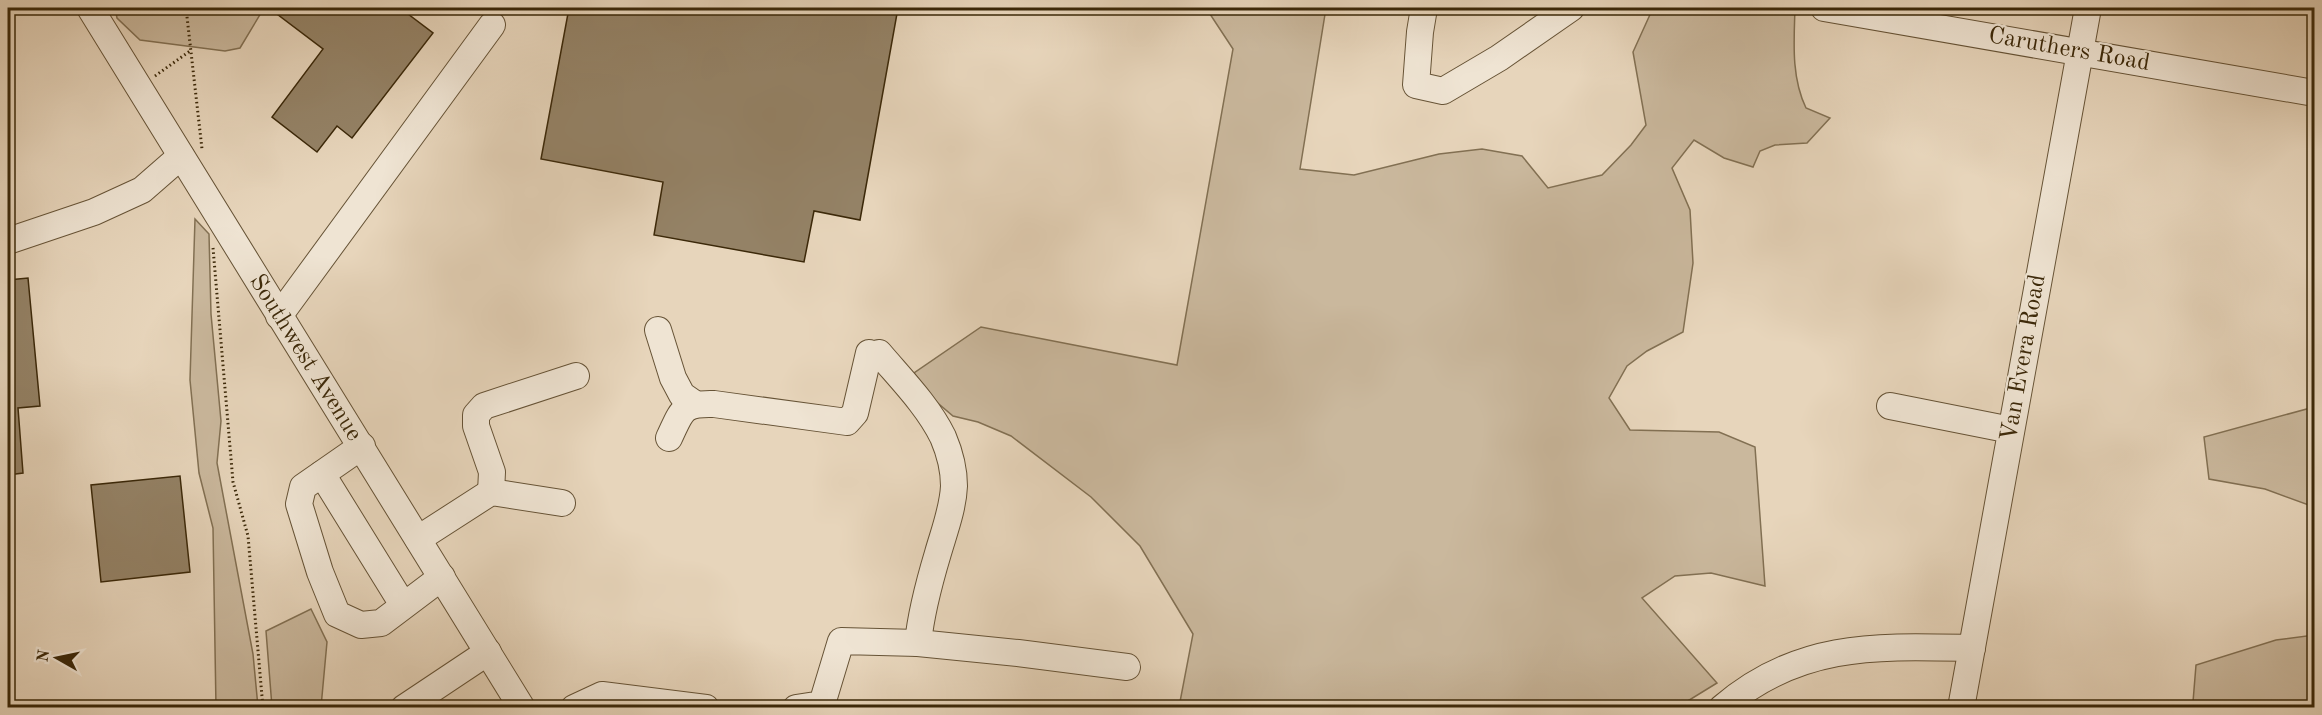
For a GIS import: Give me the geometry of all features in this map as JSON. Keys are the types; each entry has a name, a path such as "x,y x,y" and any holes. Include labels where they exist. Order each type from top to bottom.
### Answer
{"street":[{"name":"Southwest Avenue","path":"90,8 139,89 192,153 279,316 362,446 522,708"},
{"path":"1424,8 1416,85 1443,91 1499,58 1571,8"},
{"name":"Caruthers Road","path":"1824,8 2314,93"},
{"name":"Van Evera Road","path":"1961,708 2088,8"},
{"path":"279,316 492,25"},
{"path":"8,242 94,212 142,190 192,153"},
{"path":"658,330 673,378 682,395 695,404"},
{"path":"669,438 682,412 695,404 714,404 847,422 855,413 874,353 925,408 943,437 951,464 954,487 949,514 926,594 918,643"},
{"path":"491,492 492,472 476,426 476,415 484,406 576,376"},
{"path":"1890,406 2011,430"},
{"path":"362,446 303,487 299,504 320,572 337,614 361,625 381,623 442,577"},
{"path":"322,474 403,605"},
{"path":"418,539 491,492 562,503"},
{"path":"796,708 822,704 841,641 918,643 1127,667"},
{"path":"1722,708 1760,681 1788,667 1816,657 1870,647 1972,648"},
{"path":"404,708 488,652"},
{"path":"574,708 602,695 706,708"}],"path":[{"path":"186,8 190,51 192,153"},
{"path":"139,89 190,51"},
{"path":"213,244 215,294 233,482 248,536 263,708"}],"shaded area":[{"path":"115,8 264,8 240,48 225,51 140,40 117,18"},
{"path":"1206,8 1326,8 1300,169 1354,175 1439,154 1482,149 1522,156 1548,188 1602,175 1631,145 1646,125 1633,52 1653,8 1795,8 1795,59 1801,96 1806,108 1830,118 1807,143 1775,145 1760,151 1753,167 1724,158 1694,140 1672,168 1690,210 1693,263 1683,332 1647,351 1627,366 1609,398 1630,430 1719,432 1755,447 1765,586 1711,573 1675,576 1642,598 1717,683 1678,707 1179,707 1193,634 1140,546 1091,497 1011,436 978,422 953,416 933,399 914,373 981,327 1177,365 1233,49"},
{"path":"195,219 209,234 211,314 221,421 217,463 253,654 258,707 216,707 213,528 199,473 190,380"},
{"path":"2314,407 2314,507 2265,489 2209,479 2204,437"},
{"path":"311,609 327,642 321,707 272,707 266,631"},
{"path":"2314,635 2314,707 2201,708 2193,702 2196,665 2276,640"}],"building":[{"path":"269,8 400,8 433,33 352,138 337,126 317,152 272,117 323,49"},
{"path":"569,8 898,8 860,220 814,211 804,262 654,235 663,182 541,159"},
{"path":"28,278 40,406 18,408 23,473 8,475 8,280"},
{"path":"180,476 190,572 101,582 91,485"}]}
